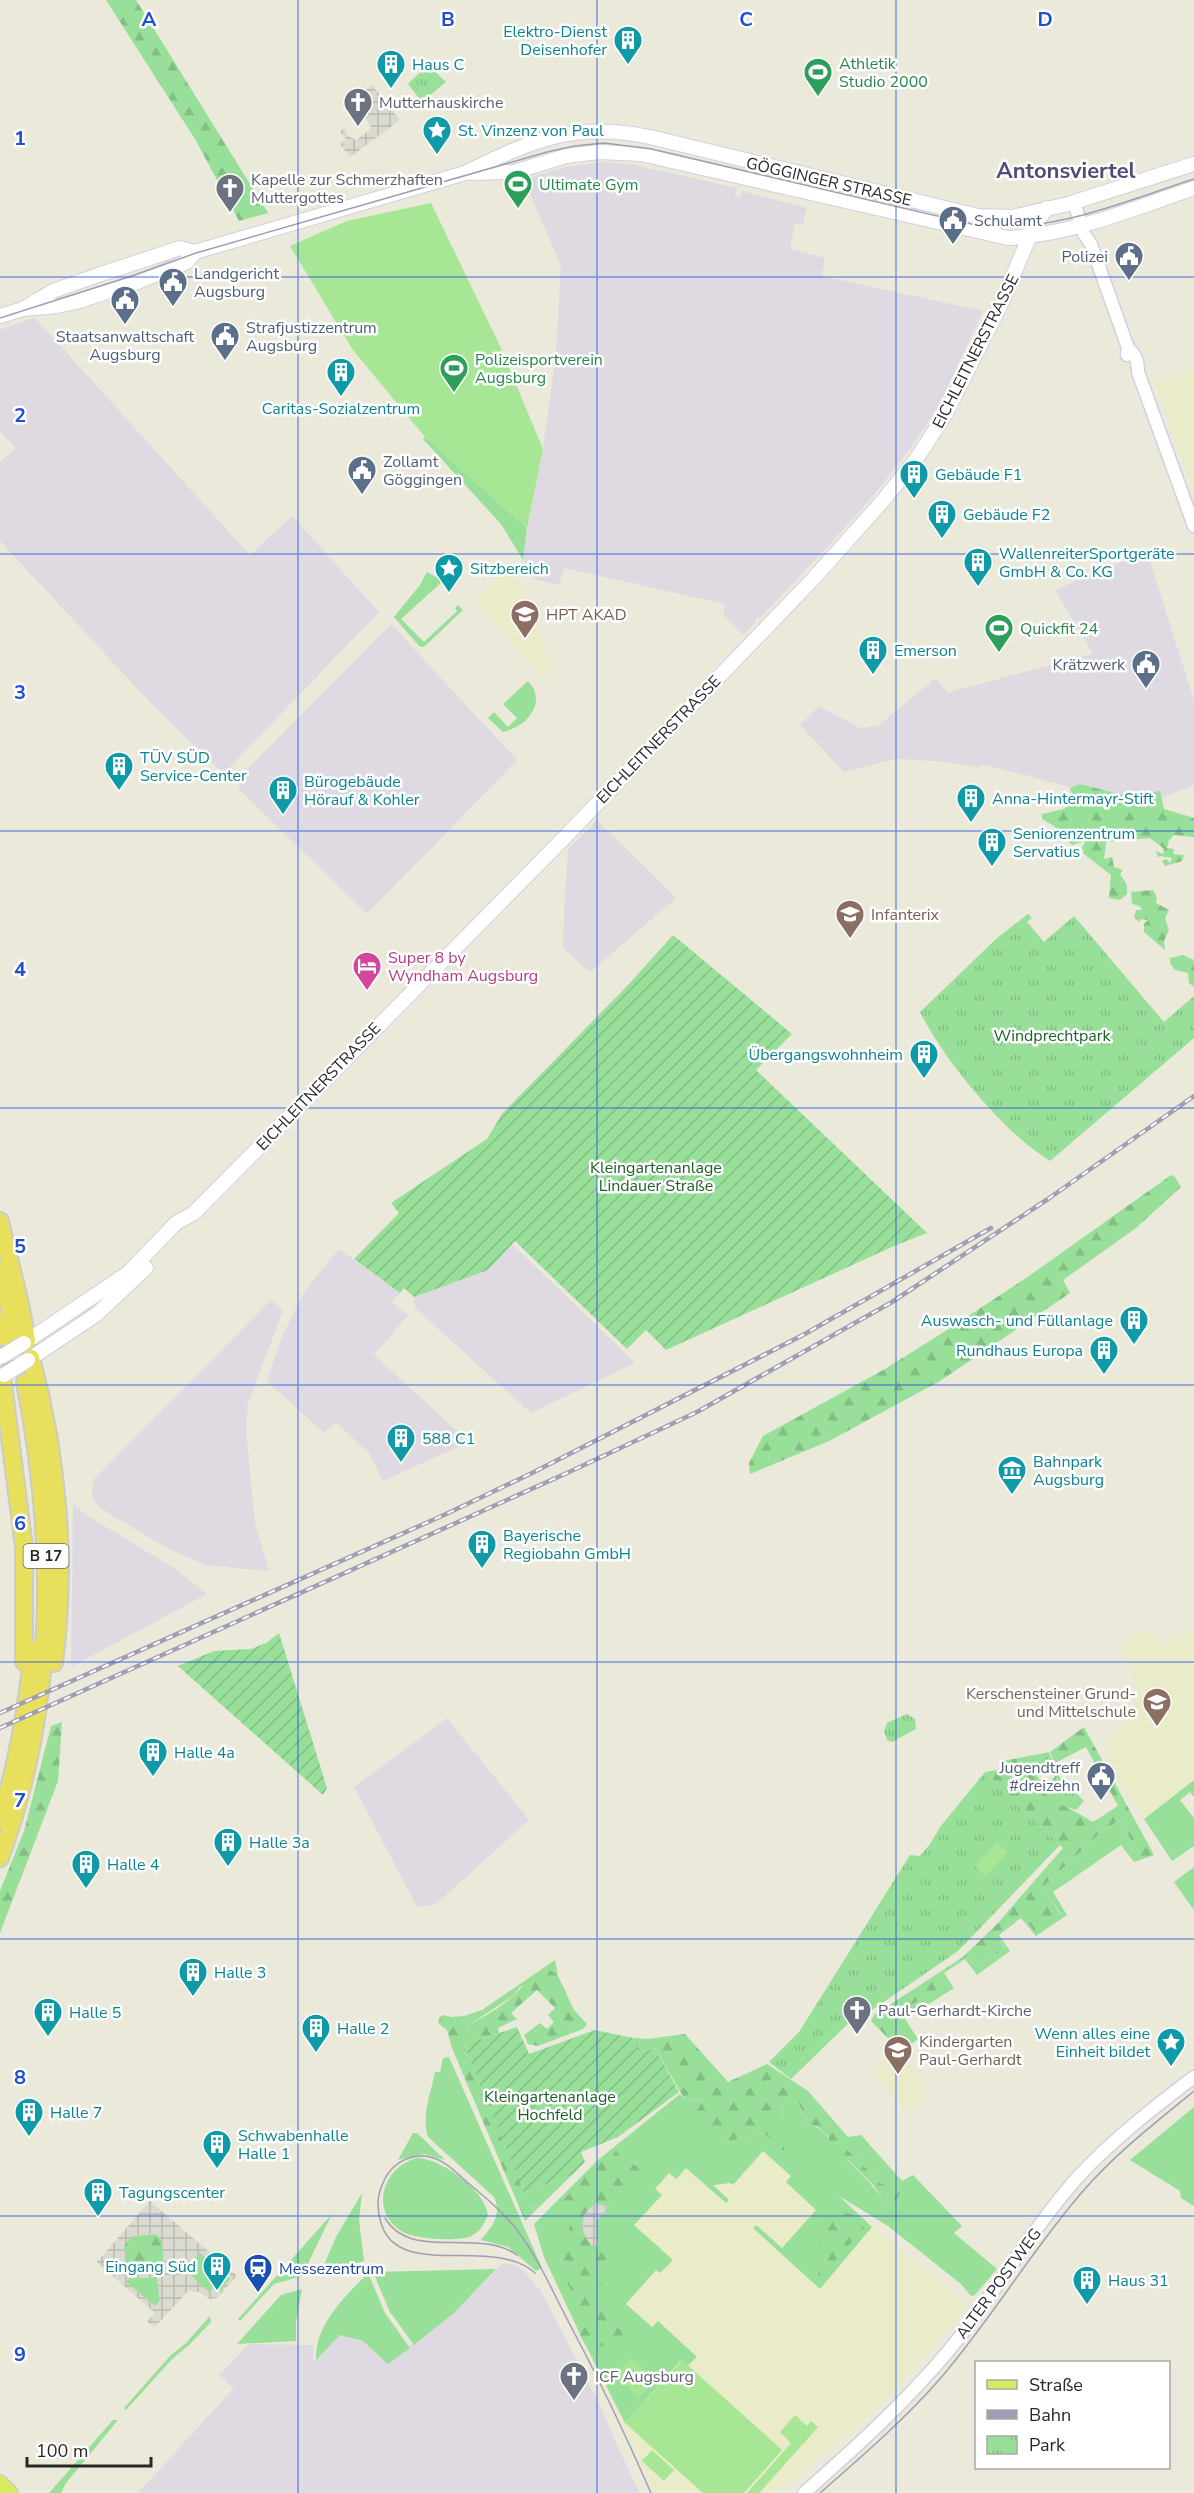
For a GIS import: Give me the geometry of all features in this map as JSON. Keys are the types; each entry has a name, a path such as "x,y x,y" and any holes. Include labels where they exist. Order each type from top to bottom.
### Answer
{"highway":[{"path":"0,1221 19,1298 18,1342"},
{"path":"0,1270 18,1342 46,1424 58,1514 60,1615 53,1670 49,1690 29,1730"},
{"path":"6,1372 24,1547 29,1730"},
{"name":"B 17","path":"0,1858 23,1784 29,1730 45,1644 46,1556 40,1468 6,1372"},
{"name":"B 17","path":"0,1819 29,1730"}],"main road":[{"name":"GÖGGINGER STRASSE","path":"0,316 23,309 57,306 144,280 188,262 195,252 465,173 503,154 559,135 584,131 612,130 650,137 978,216 1006,218 1074,202 1194,164"},
{"name":"GÖGGINGER STRASSE","path":"465,173 514,172 566,156 599,152 641,153 1004,237 1030,236 1081,226 1194,188"},
{"name":"EICHLEITNERSTRASSE","path":"6,1372 18,1342 128,1273 176,1223 192,1214 563,839 814,578 874,511 915,461 945,415 997,313 1037,221 1047,208"},
{"path":"0,2483 10,2493"}],"street":[{"path":"1074,202 1128,348 1127,357 1131,366 1138,372 1194,526"},
{"name":"ALTER POSTWEG","path":"804,2493 905,2400 929,2374 962,2334 1067,2190 1085,2170 1124,2132 1194,2077"}],"shaded area":[{"path":"372,85 400,120 350,157 340,144 346,139 340,131 345,128 348,136 356,140 371,127 366,118 359,116 348,103"},
{"path":"604,162 635,165 737,188 735,196 740,198 742,191 807,208 803,225 795,223 790,249 825,258 822,276 983,311 938,408 909,450 873,496 760,618 757,617 755,623 743,635 723,615 725,604 564,568 559,585 535,579 523,560 543,449 556,354 561,266 524,179 566,167"},
{"path":"35,318 250,555 292,516 379,612 228,769 222,771 216,767 147,699 0,541 0,462 16,448 0,431 0,329"},
{"path":"1194,370 1194,495 1155,382"},
{"path":"1147,551 1194,701 1194,785 1136,805 982,764 981,767 937,761 895,759 844,772 800,725 819,706 860,728 878,726 936,678 949,694 953,691 1093,654 1055,590"},
{"name":"HPT AKAD","path":"508,569 530,605 553,675 539,674 475,599"},
{"path":"391,624 517,760 367,914 239,789 238,778"},
{"path":"597,820 676,898 590,972 563,948 564,910 568,849"},
{"path":"512,1244 635,1363 531,1413 415,1308 414,1297 488,1270"},
{"path":"339,1249 400,1293 392,1302 408,1315 374,1355 469,1442 383,1481 369,1453 336,1422 324,1433 267,1381 280,1342 295,1310 306,1290"},
{"path":"271,1300 283,1311 248,1403 246,1429 255,1523 269,1571 204,1565 164,1546 103,1510 92,1496 93,1480"},
{"path":"73,1504 86,1515 174,1568 207,1594 71,1667"},
{"name":"Kerschensteiner Grund- und Mittelschule","path":"1194,1629 1194,1780 1144,1819 1119,1779 1105,1748 1135,1709 1134,1673 1120,1642 1149,1630 1163,1643"},
{"path":"447,1718 529,1820 435,1905 417,1907 354,1787"},
{"name":"Kindergarten Paul-Gerhardt","path":"896,2047 917,2071 921,2081 918,2084 927,2097 907,2112 871,2071"},
{"path":"680,2094 685,2100 704,2099 726,2142 764,2133 967,2305 912,2371 868,2416 777,2493 655,2493 544,2257 534,2224 598,2160"},
{"path":"150,2201 237,2276 217,2298 210,2299 199,2292 188,2291 155,2327 147,2321 155,2313 97,2262","holes":["155,2234 162,2240 164,2262 155,2272 135,2274 127,2268 124,2246 133,2236","200,2253 230,2279 221,2290 214,2287 209,2292 185,2270","157,2277 160,2300 155,2306 126,2282 129,2278"]},
{"path":"595,2203 609,2207 596,2222 598,2246 591,2245 582,2230 584,2215"},
{"path":"503,2263 514,2265 524,2271 541,2291 599,2404 639,2493 138,2493 234,2388 219,2375 249,2344 314,2345 313,2363 340,2335 363,2341 388,2363 455,2312"}],"green space":[{"path":"106,0 136,0 268,213 239,221 195,139"},
{"path":"428,65 446,82 422,102 408,84"},
{"name":"Polizeisportverein Augsburg","path":"431,203 499,344 543,449 527,528 425,437 353,350 290,246 347,221"},
{"path":"425,437 527,528 523,560 501,524 423,439"},
{"path":"427,572 443,581 401,619 424,642 457,611 455,608 458,605 463,610 424,647 419,646 394,617 420,585"},
{"path":"528,681 536,697 532,712 520,725 503,732 488,718 494,712 508,727 517,718 503,704"},
{"path":"1080,784 1143,800 1148,793 1160,791 1164,809 1194,818 1194,837 1174,835 1169,840 1167,848 1174,849 1173,854 1184,855 1182,861 1165,866 1162,861 1166,859 1170,863 1172,858 1160,856 1158,858 1156,851 1163,854 1164,849 1150,838 1106,842 1104,859 1112,857 1114,867 1123,870 1120,874 1127,885 1127,894 1120,900 1109,898 1111,875 1084,854 1082,847 1086,841 1072,845 1054,826 1042,819 1042,814 1064,809 1074,800 1070,788"},
{"path":"1153,890 1157,898 1156,903 1169,910 1165,918 1169,930 1164,941 1165,950 1144,932 1144,924 1148,920 1141,919 1139,922 1134,917 1136,910 1142,910 1140,906 1132,904 1131,892"},
{"name":"Windprechtpark","path":"1028,914 1032,918 1027,922 1044,942 1074,916 1164,1022 1194,996 1194,1038 1050,1161 1014,1133 977,1094 944,1052 920,1012 996,939"},
{"name":"Kleingartenanlage Lindauer Straße","path":"673,935 792,1034 756,1070 927,1233 666,1350 646,1330 627,1349 515,1241 488,1270 414,1297 404,1288 400,1293 354,1259 399,1213 391,1203 487,1139 502,1114 629,984"},
{"path":"1183,955 1194,960 1194,987 1189,983 1188,973 1175,970 1170,963 1170,958"},
{"path":"1171,1175 1181,1187 1136,1228 1063,1280 1070,1293 940,1381 829,1441 750,1474 749,1463 763,1436 885,1369 944,1332 1029,1276"},
{"path":"279,1633 327,1788 323,1795 178,1666 214,1651 251,1649 266,1643"},
{"path":"907,1714 915,1719 916,1729 892,1742 887,1740 884,1731 887,1723"},
{"path":"62,1722 58,1781 0,1933 0,1891 24,1831 51,1726"},
{"path":"1084,1727 1154,1855 1143,1859 1119,1820 1099,1834 1042,1888 1061,1915 1035,1932 1022,1915 996,1934 1005,1949 975,1966 967,1956 940,1974 946,1984 893,2016 898,2043 892,2042 871,2021 874,2015 963,1957 997,1924 1063,1848 985,1772 998,1770 1003,1761 1049,1752 1054,1763 1037,1776 1060,1803 1093,1822 1118,1806 1086,1747 1055,1763 1050,1752"},
{"path":"985,1772 1060,1845 958,1951 869,2012 859,2013 791,2079 769,2062 799,2032 910,1855 920,1856 940,1827"},
{"path":"1057,1774 1084,1801 1076,1810 1055,1803 1042,1790"},
{"path":"1194,1780 1194,1797 1190,1792 1180,1800 1194,1818 1194,1846 1172,1861 1144,1819"},
{"path":"1119,1820 1143,1859 1134,1862 1121,1845 1053,1892 1067,1915 1036,1936 1021,1918 999,1935 1010,1951 977,1975 965,1959 944,1973 954,1988 905,2019 918,2039 906,2048 899,2047 893,2016 946,1984 940,1974 967,1956 975,1966 1005,1948 996,1934 1022,1915 1061,1914 1042,1888 1099,1834"},
{"path":"997,1842 1008,1852 985,1876 974,1866"},
{"path":"1194,1867 1194,1910 1174,1882"},
{"path":"555,1960 558,1976 554,1972 520,1987 513,1996 467,2026 456,2022 452,2017 482,2010"},
{"path":"548,1970 558,1976 574,2010 587,2024 583,2029 538,2046 528,2044 524,2035 540,2023 547,2029 554,2022 548,2015 555,2008 537,1990 511,2013 517,2019 498,2028 499,2033 464,2045 524,2192 532,2200 533,2213 525,2221 452,2048 447,2030 438,2023 443,2015 452,2017 456,2022 463,2021 467,2026 506,2002 536,1974"},
{"name":"Kleingartenanlage Hochfeld","path":"517,2027 529,2054 595,2030 633,2038 639,2053 655,2048 679,2092 618,2137 581,2152 585,2162 572,2175 524,2193 464,2045"},
{"path":"685,2034 728,2082 767,2064 808,2091 803,2097 842,2144 880,2183 902,2191 891,2206 848,2160 829,2156 829,2137 818,2127 808,2123 798,2102 792,2100 784,2103 779,2126 793,2134 784,2151 764,2133 726,2142 710,2135 708,2120 694,2115 704,2099 685,2100 655,2048 639,2053 633,2038 648,2039"},
{"path":"449,2057 542,2268 536,2271 508,2247 481,2240 495,2220 497,2209 494,2197 428,2137 426,2113 435,2072 440,2072 443,2058"},
{"path":"808,2091 848,2137 861,2135 902,2181 913,2175 962,2226 954,2233 997,2269 975,2295 971,2296 961,2284 888,2226 839,2196 872,2227 820,2289 753,2228 756,2225 782,2248 816,2210 786,2182 791,2176 763,2151 733,2185 730,2183 713,2185 729,2200 726,2203 686,2168 676,2179 669,2173 655,2189 662,2195 634,2225 673,2260 660,2273 656,2270 626,2304 652,2327 658,2321 697,2357 688,2365 681,2360 625,2423 544,2257 534,2224 598,2160 680,2094 685,2100 704,2099 708,2120 726,2142 764,2133 779,2126 784,2103 792,2099 798,2102 808,2123 826,2134 884,2201 901,2191 880,2183 842,2144 802,2097"},
{"path":"1194,2107 1194,2206 1181,2198 1180,2191 1130,2160"},
{"path":"413,2133 417,2133 445,2160 424,2154 398,2160"},
{"path":"614,2149 624,2160 644,2170 628,2186 622,2201 615,2209 595,2203 584,2218 583,2227 591,2245 612,2253 618,2260 619,2265 594,2291 596,2298 628,2330 624,2344 614,2349 583,2341 579,2332 584,2316 564,2276 562,2263 571,2221 559,2205 598,2160"},
{"path":"417,2158 438,2164 471,2186 485,2206 488,2215 477,2232 457,2239 426,2238 403,2232 392,2223 383,2202 388,2180 405,2163"},
{"path":"572,2175 533,2213 532,2200 524,2193"},
{"path":"362,2193 359,2220 364,2261 321,2272 336,2237"},
{"path":"846,2213 855,2215 864,2228 819,2277 819,2249 825,2229 837,2216"},
{"path":"332,2214 302,2276 274,2284 240,2321 238,2319"},
{"path":"155,2234 162,2240 164,2262 155,2272 135,2274 127,2268 123,2247 132,2236"},
{"path":"200,2252 230,2279 221,2290 209,2292 184,2270"},
{"path":"496,2269 455,2312 414,2345 390,2312 373,2272"},
{"path":"368,2273 385,2313 410,2348 388,2364 363,2341 340,2335 316,2360 320,2335 326,2323 341,2302"},
{"path":"157,2277 160,2300 155,2307 126,2282 129,2278"},
{"path":"302,2289 296,2322 296,2341 237,2344 281,2295"},
{"path":"210,2316 211,2322 173,2358 126,2410 124,2408 170,2356 186,2343"},
{"path":"631,2358 655,2381 639,2398 615,2375"},
{"path":"682,2360 782,2450 744,2493 703,2493 625,2423"},
{"path":"795,2415 807,2426 811,2421 818,2427 759,2493 747,2493 791,2443 780,2432"},
{"path":"113,2420 118,2420 66,2483 61,2493 49,2493"},
{"path":"652,2450 674,2470 664,2481 642,2461"}],"tunnel":[{"path":"4,1337 14,1386"}],"tram line":[{"path":"0,318 196,253 574,146 604,143 651,149 980,226 1008,227 1062,220 1194,179"},
{"path":"820,2493 896,2424 939,2380 976,2334 1046,2237 1096,2177 1136,2139 1194,2091"},
{"path":"535,2273 517,2262 496,2257 426,2254 406,2250 391,2240 381,2223 378,2208 380,2192 388,2174 395,2166 408,2158 421,2156 436,2159 456,2172 512,2223 531,2250 549,2284 610,2404 651,2493"},
{"path":"385,2218 396,2231 411,2238 428,2242 483,2244 501,2247 517,2255"}],"railway":[{"path":"0,1728 567,1473 697,1412 892,1302 1048,1199 1194,1096"},
{"path":"0,1713 444,1515 530,1474 803,1335 991,1228"}],"place":[{"name":"Elektro-Dienst Deisenhofer","path":"628,66"},
{"name":"Haus C","path":"391,90"},
{"name":"Athletik Studio 2000","path":"818,98"},
{"name":"Mutterhauskirche","path":"358,128"},
{"name":"St. Vinzenz von Paul","path":"437,156"},
{"name":"Ultimate Gym","path":"518,210"},
{"name":"Kapelle zur Schmerzhaften Muttergottes","path":"230,214"},
{"name":"Schulamt","path":"953,246"},
{"name":"Polizei","path":"1129,282"},
{"name":"Landgericht Augsburg","path":"173,308"},
{"name":"Staatsanwaltschaft Augsburg","path":"125,326"},
{"name":"Strafjustizzentrum Augsburg","path":"225,362"},
{"name":"Polizeisportverein Augsburg","path":"454,394"},
{"name":"Caritas-Sozialzentrum","path":"341,398"},
{"name":"Zollamt Göggingen","path":"362,496"},
{"name":"Gebäude F1","path":"914,500"},
{"name":"Gebäude F2","path":"942,540"},
{"name":"WallenreiterSportgeräte GmbH & Co. KG","path":"978,588"},
{"name":"Sitzbereich","path":"449,594"},
{"name":"HPT AKAD","path":"525,640"},
{"name":"Quickfit 24","path":"999,654"},
{"name":"Emerson","path":"873,676"},
{"name":"Krätzwerk","path":"1146,690"},
{"name":"TÜV SÜD Service-Center","path":"119,792"},
{"name":"Bürogebäude Hörauf & Kohler","path":"283,816"},
{"name":"Anna-Hintermayr-Stift","path":"971,824"},
{"name":"Seniorenzentrum Servatius","path":"992,868"},
{"name":"Infanterix","path":"850,940"},
{"name":"Super 8 by Wyndham Augsburg","path":"367,992"},
{"name":"Übergangswohnheim","path":"924,1080"},
{"name":"Auswasch- und Füllanlage","path":"1134,1346"},
{"name":"Rundhaus Europa","path":"1104,1376"},
{"name":"588 C1","path":"401,1464"},
{"name":"Bahnpark Augsburg","path":"1012,1496"},
{"name":"Bayerische Regiobahn GmbH","path":"482,1570"},
{"name":"Kerschensteiner Grund- und Mittelschule","path":"1157,1728"},
{"name":"Halle 4a","path":"153,1778"},
{"name":"Jugendtreff #dreizehn","path":"1101,1802"},
{"name":"Halle 3a","path":"228,1868"},
{"name":"Halle 4","path":"86,1890"},
{"name":"Halle 3","path":"193,1998"},
{"name":"Paul-Gerhardt-Kirche","path":"857,2036"},
{"name":"Halle 5","path":"48,2038"},
{"name":"Halle 2","path":"316,2054"},
{"name":"Wenn alles eine Einheit bildet","path":"1171,2068"},
{"name":"Kindergarten Paul-Gerhardt","path":"898,2076"},
{"name":"Halle 7","path":"29,2138"},
{"name":"Schwabenhalle Halle 1","path":"217,2170"},
{"name":"Tagungscenter","path":"98,2218"},
{"name":"Eingang Süd","path":"217,2292"},
{"name":"Messezentrum","path":"258,2294"},
{"name":"Haus 31","path":"1087,2306"},
{"name":"ICF Augsburg","path":"574,2402"}],"district":[{"name":"Antonsviertel","path":"1066,170"}]}
